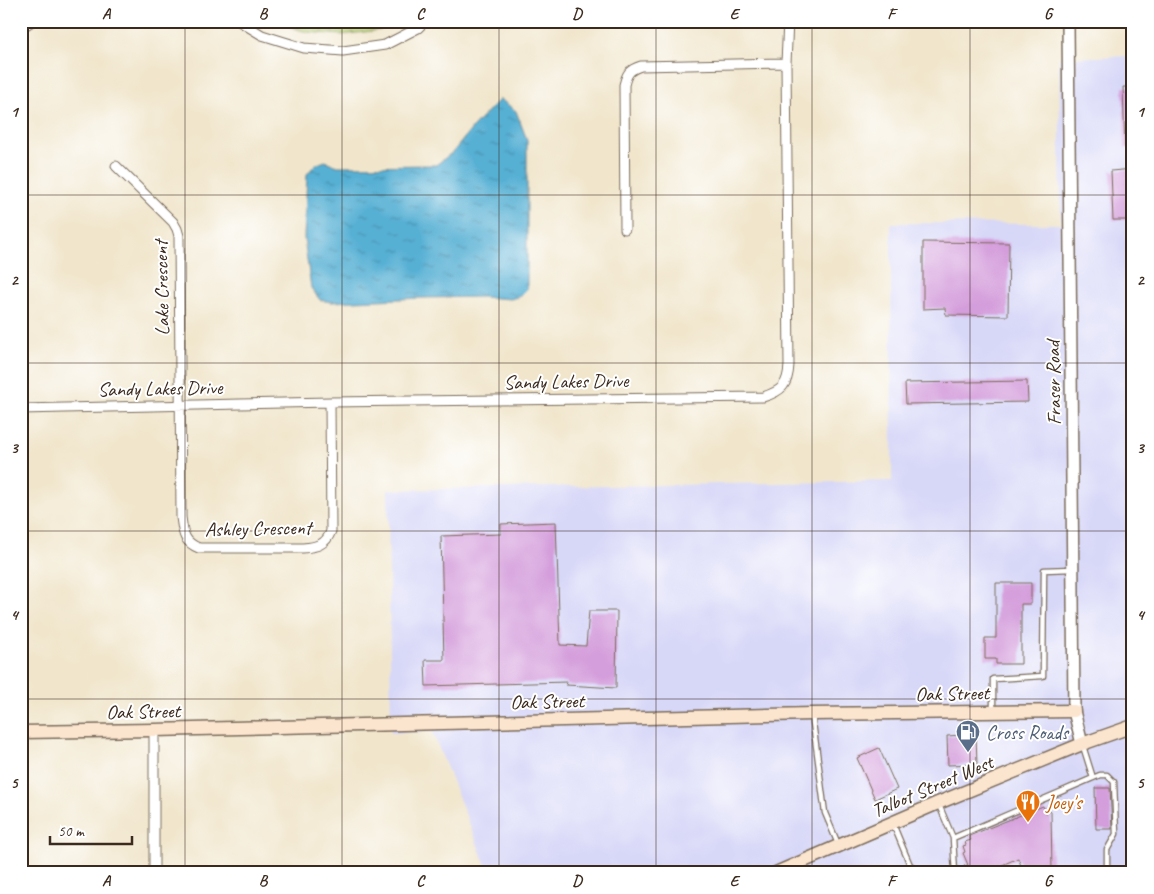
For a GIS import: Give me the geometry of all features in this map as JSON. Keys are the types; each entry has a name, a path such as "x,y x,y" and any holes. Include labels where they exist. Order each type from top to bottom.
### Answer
{"main road":[{"name":"Oak Street","path":"21,732 812,714 1074,711"},
{"name":"Talbot Street West","path":"776,873 938,803 1082,744 1133,726"}],"street":[{"path":"239,21 262,35 304,48 343,51 385,45 418,28 425,21"},
{"name":"Sandy Lakes Drive","path":"21,409 330,402 762,396 775,393 785,384 789,365 786,63 788,21"},
{"name":"Fraser Road","path":"1068,21 1074,711 1082,744"},
{"path":"625,229 624,85 626,76 632,69 641,66 786,63"},
{"name":"Lake Crescent","path":"116,166 166,215 177,229 180,244 180,405"},
{"name":"Ashley Crescent","path":"180,405 181,517 182,529 191,545 199,548 303,548 315,547 323,543 331,531 330,402"},
{"path":"154,730 154,873"}],"lane":[{"path":"993,711 993,678 1043,676 1044,570 1073,569"},
{"path":"812,714 825,813 838,846"},
{"path":"1082,744 1093,778"},
{"path":"952,838 1100,775 1107,775 1114,782 1116,834 1108,850 1107,873"},
{"path":"938,803 952,838 955,873"},
{"path":"892,822 910,866 922,873"}],"path":[{"path":"310,21 326,24 340,21"}],"shaded area":[{"path":"1133,56 1133,873 489,873 432,731 391,733 388,490 892,481 891,223 1061,224 1059,58"}],"green space":[{"path":"272,21 396,21 380,30 342,35 307,32"}],"water":[{"path":"500,99 516,111 527,140 527,289 520,296 511,299 482,297 331,302 320,300 311,288 304,238 307,174 315,165 325,161 338,166 436,165 453,152 474,126"}],"building":[{"path":"1123,87 1133,87 1133,148 1125,148"},
{"path":"1133,169 1133,220 1113,220 1111,171"},
{"path":"923,242 1009,243 1008,316 946,315 945,308 923,309"},
{"path":"1027,381 1028,402 906,404 905,383"},
{"path":"556,522 560,645 586,646 589,611 617,611 616,688 566,685 567,682 426,686 425,660 444,660 441,536 501,534 501,524"},
{"path":"996,583 1031,583 1031,604 1021,604 1021,664 996,664 996,659 985,659 985,638 996,638"},
{"path":"976,734 977,764 948,765 947,736"},
{"path":"879,748 897,789 875,799 857,758"},
{"path":"1095,788 1110,788 1112,829 1096,829"},
{"path":"1043,806 1046,813 1051,811 1052,872 1024,873 1018,858 984,873 967,873 964,866 968,865 963,853 965,852 963,846 966,845 965,842 971,840 969,836"}],"place":[{"name":"Cross Roads","path":"968,753"},
{"name":"Joey's","path":"1028,823"}]}
